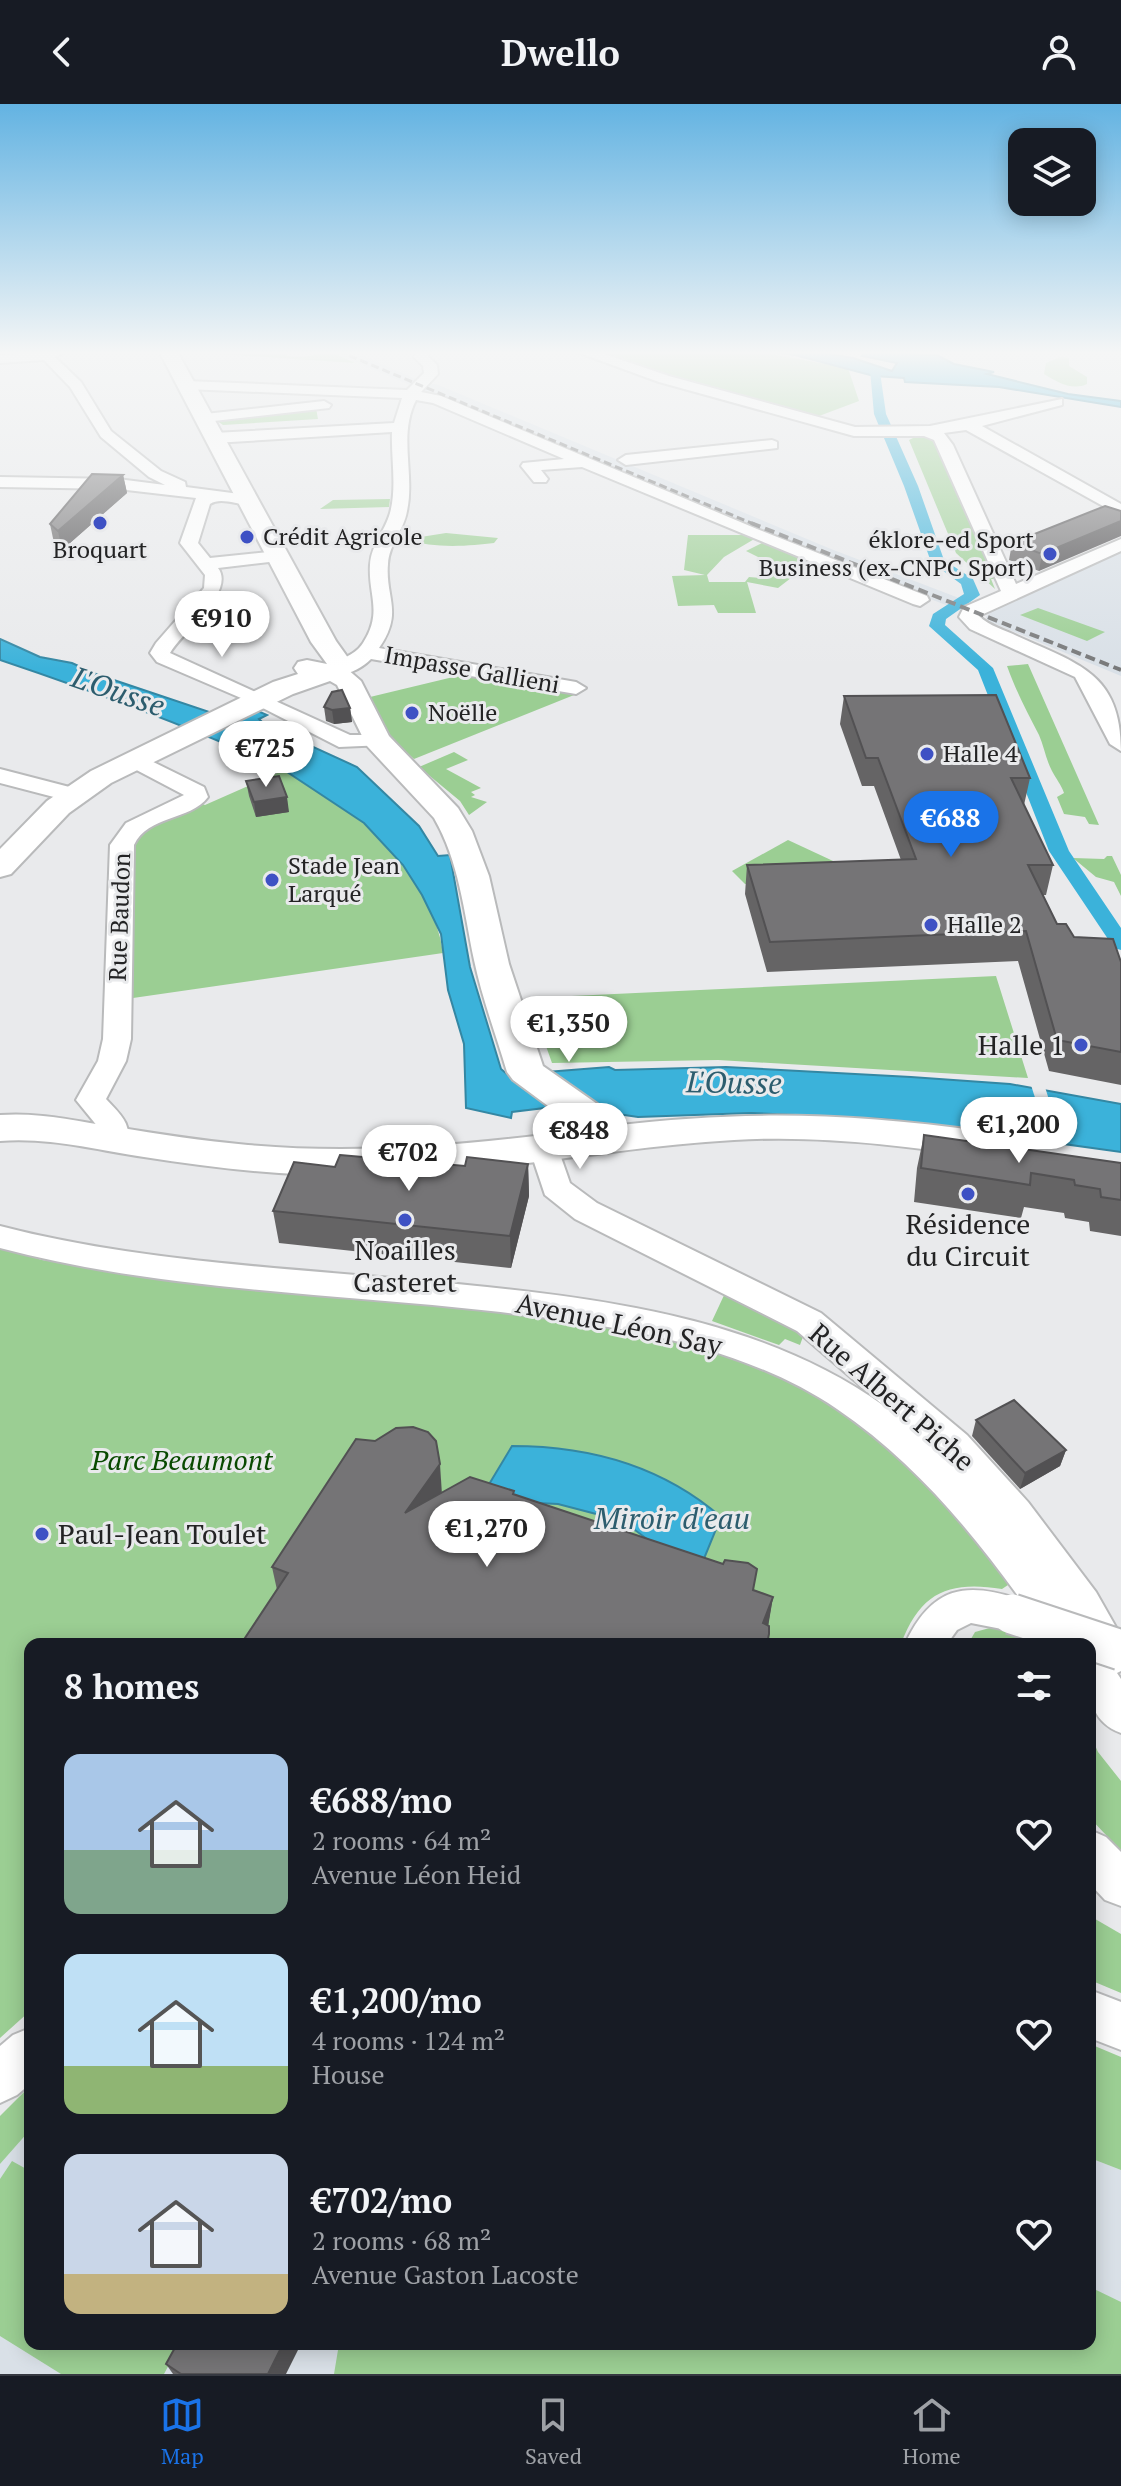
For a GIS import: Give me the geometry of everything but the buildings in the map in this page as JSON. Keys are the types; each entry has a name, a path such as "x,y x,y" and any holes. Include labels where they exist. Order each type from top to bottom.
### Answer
{"main road":[{"path":"225,457 278,556 326,664 348,681 361,740 447,814 457,831 473,876 492,964 526,1072 576,1107 593,1124 601,1141"},
{"path":"0,867 73,795 135,760 265,698 326,664"},
{"path":"0,1128 50,1129 220,1155 325,1163 434,1162 601,1141 780,1125 887,1130 1012,1149"}],"street":[{"path":"134,457 155,474 181,486 184,491"},
{"path":"326,664 359,663 380,626 384,599 378,567 383,541 398,513 400,457"},
{"path":"573,457 751,533 920,600"},
{"path":"620,457 654,471"},
{"path":"950,457 1011,593"},
{"path":"1025,457 1121,511"},
{"path":"540,479 529,466 585,462"},
{"path":"0,482 118,484 249,500"},
{"path":"210,497 202,502 189,543 214,575 213,589 160,653 164,658 361,740"},
{"path":"1121,544 971,611 971,621 1082,673 1093,687 1121,744"},
{"path":"205,564 278,556"},
{"name":"Impasse Gallieni","path":"367,652 576,688"},
{"name":"Rue Baudon","path":"113,1140 113,1125 91,1100 112,1061 117,1039 122,845 124,838 138,827 197,797 196,792 135,760"},
{"path":"0,776 73,795"},
{"name":"Rue Albert Piche","path":"545,1150 556,1188 586,1211 809,1322 954,1445 1015,1513 1082,1604 1095,1638"},
{"name":"Avenue Léon Say","path":"0,1237 103,1261 557,1305 663,1327 752,1353 798,1372 852,1403 900,1436 989,1528 1082,1638"},
{"path":"930,1638 947,1611 960,1605 980,1605 1012,1614 1054,1638"},
{"name":"Rue Albert Piche","path":"1096,1640 1107,1668"},
{"path":"1096,1858 1121,1884"},
{"path":"1096,2016 1121,2026"},
{"path":"0,2078 24,2057"}],"shaded area":[{"path":"583,457 611,457 831,549 972,603 959,610"},
{"path":"1121,551 1121,676 988,621 986,617 994,609"},
{"path":"24,2137 24,2350 1096,2350 1096,2160 1121,2170 1121,2374 0,2374 0,2164"}],"green space":[{"path":"916,457 944,457 995,579 991,579 995,589 956,553"},
{"path":"390,499 389,507 320,509 333,500"},
{"path":"446,533 498,538 494,543 451,546 408,539"},
{"path":"688,535 748,535 756,538 724,557 707,575 709,582 745,582 749,577 761,578 771,566 763,564 764,560 746,551 764,542 813,561 778,588 747,582 756,613 718,613 714,605 678,606 672,576 705,575 684,570"},
{"path":"1038,608 1105,632 1087,641 1020,615"},
{"path":"1028,664 1099,825 1089,824 1085,817 1064,814 1057,797 1064,793 1063,790 1007,666"},
{"path":"474,672 584,691 414,759 392,740 370,697"},
{"path":"454,752 468,760 446,769 481,788 471,792 475,795 471,797 487,802 469,815 460,801 419,767"},
{"name":"Stade Jean Larqué","path":"284,770 348,810 394,855 432,914 443,953 133,998 132,839 154,824 200,803 205,805"},
{"path":"788,840 846,867 836,882 745,884 732,871"},
{"path":"1112,856 1121,875 1121,896 1114,882 1096,877 1073,858 1104,859"},
{"path":"996,976 1028,1078 718,1060 552,1063 529,998"},
{"name":"Parc Beaumont","path":"0,1247 42,1260 88,1267 571,1321 643,1333 711,1350 776,1375 838,1409 897,1454 983,1548 1008,1585 1002,1589 967,1587 940,1594 918,1612 904,1638 24,1638 24,2016 0,2038"},
{"path":"726,1291 805,1331 800,1345 785,1339 779,1345 712,1321"},
{"path":"997,1626 1030,1638 972,1638 975,1632"},
{"path":"1096,1748 1121,1781 1121,1851 1096,1824"},
{"path":"1096,1919 1121,1934 1121,1993 1096,1983"},
{"path":"1096,2047 1121,2057 1121,2170 1096,2160"},
{"path":"24,2092 24,2137 0,2164 0,2116"},
{"path":"12,2161 24,2168 24,2350 177,2350 164,2374 61,2374 0,2336 0,2179"},
{"path":"1096,2290 1121,2302 1121,2374 334,2374 338,2350 1096,2350"}],"water":[{"name":"L'Ousse","path":"0,639 40,657 72,663 212,713 244,705 267,715 259,719 265,725 357,767 419,826 438,856 450,855 470,967 501,1069 508,1075 609,1067 615,1070 726,1067 1010,1084 1121,1104 1121,1152 884,1119 751,1113 638,1117 604,1112 586,1103 512,1112 511,1118 466,1108 464,1044 448,990 441,934 403,865 364,823 284,770 268,770 269,763 136,708 0,660"},
{"name":"Miroir d'eau","path":"512,1446 568,1450 623,1462 674,1484 698,1499 721,1517 701,1566 667,1554 635,1530 600,1515 558,1504 517,1502 485,1491"}],"pier":[{"path":"1031,1085 1045,1087 1063,1145 1049,1142"}],"waterway":[{"path":"898,457 938,562 968,582 972,595 938,617 937,626 985,668 1059,851 1121,944"}],"railway":[{"path":"592,457 755,525"},
{"path":"751,523 755,525"},
{"path":"755,525 1121,670"}],"place":[{"name":"Broquart","path":"100,523"},
{"name":"Crédit Agricole","path":"247,537"},
{"name":"éklore-ed Sport Business (ex-CNPC Sport)","path":"1050,554"},
{"name":"Noëlle","path":"412,713"},
{"name":"Halle 4","path":"927,754"},
{"name":"Stade Jean Larqué","path":"272,880"},
{"name":"Halle 2","path":"931,925"},
{"name":"Halle 1","path":"1081,1045"},
{"name":"Résidence du Circuit","path":"968,1194"},
{"name":"Noailles Casteret","path":"405,1220"},
{"name":"Paul-Jean Toulet","path":"42,1534"}]}
